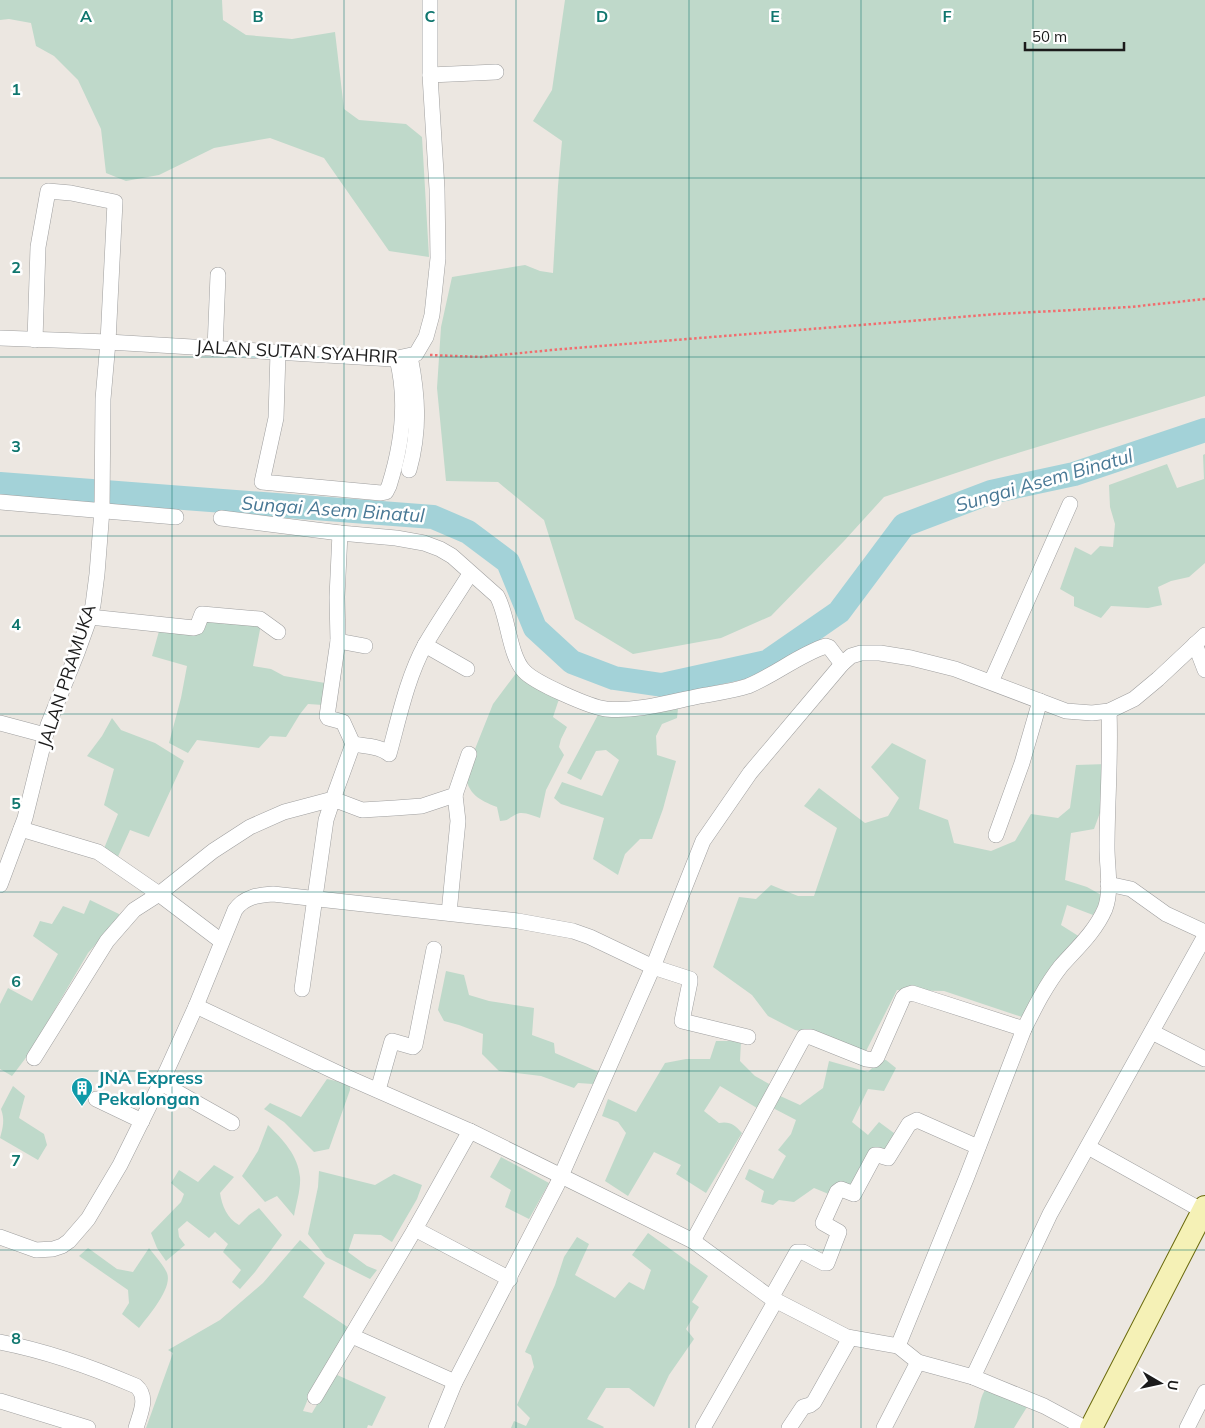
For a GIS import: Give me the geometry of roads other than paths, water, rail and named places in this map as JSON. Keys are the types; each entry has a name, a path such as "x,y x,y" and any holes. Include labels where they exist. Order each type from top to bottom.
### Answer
{"street":[{"name":"JALAN SUTAN SYAHRIR","path":"0,338 399,357 426,337 432,315 438,258 437,189 430,75 430,0"},
{"path":"430,75 496,72"},
{"name":"JALAN PRAMUKA","path":"0,885 34,788 45,735 90,617 97,574 102,508 103,400 115,206 71,193 47,192 38,247 35,340"},
{"path":"215,349 218,275"},
{"path":"278,352 276,418 262,482 381,493 386,492 389,486 402,429 403,394 399,357"},
{"path":"399,357 416,382 418,421 409,470"},
{"path":"0,502 102,508 176,517"},
{"path":"992,682 1070,504"},
{"path":"221,518 396,538 424,543 440,549 452,556 470,574 493,592 501,603 506,625 519,664 523,670 534,680 550,688 600,708 637,708 729,691 769,676 826,646 842,664"},
{"path":"302,989 314,899 330,808 353,744 343,722 327,717 338,641 340,533"},
{"path":"353,744 386,750 389,754 406,692 425,645 470,574"},
{"path":"90,617 194,628 197,626 202,614 255,618 264,621 278,632"},
{"path":"1200,639 1205,670"},
{"path":"436,1428 455,1382 510,1279 559,1179 653,967 703,841 750,773 842,664 854,654 880,653 955,669 1066,711 1079,713 1109,711 1134,699 1200,639"},
{"path":"338,641 365,646"},
{"path":"425,645 466,668"},
{"path":"996,835 1022,763 1040,702"},
{"path":"898,1346 1024,1029 1043,993 1061,967 1098,924 1106,907 1108,884 1109,711"},
{"path":"0,723 45,735"},
{"path":"449,913 458,821 455,795 469,754"},
{"path":"34,1058 107,941 134,910 163,898 214,851 250,827 284,812 330,808 362,810 422,806 455,795"},
{"path":"21,829 98,852 221,941"},
{"path":"1108,884 1131,889 1166,914 1205,932"},
{"path":"0,1237 36,1250 53,1249 69,1241 88,1219 120,1166 161,1083 196,1006 235,910 242,902 249,898 272,894 518,921 573,931 590,937 653,967 690,980 682,1021 748,1037"},
{"path":"973,1378 1050,1214 1205,936"},
{"path":"378,1090 392,1041 413,1047 416,1045 434,949"},
{"path":"693,1241 804,1037 811,1037 866,1059 874,1060 903,998 906,994 912,993 1024,1029"},
{"path":"196,1006 470,1131 559,1179 693,1241 773,1303 850,1338 898,1346 918,1362 973,1378 1044,1406 1085,1428"},
{"path":"1152,1032 1205,1059"},
{"path":"161,1083 232,1124"},
{"path":"96,1099 142,1120"},
{"path":"703,1428 773,1303 797,1252 803,1252 827,1263 839,1232 823,1223 837,1192 841,1189 852,1194 856,1192 875,1155 878,1154 888,1158 909,1124 917,1120 978,1147"},
{"path":"315,1397 415,1229 470,1131"},
{"path":"1088,1147 1204,1209 1091,1428"},
{"path":"415,1229 510,1279"},
{"path":"352,1336 455,1382"},
{"path":"789,1428 802,1407 814,1402 850,1338"},
{"path":"0,1342 94,1368 136,1386 144,1397 136,1428"},
{"path":"884,1428 918,1362"},
{"path":"1187,1428 1205,1392"},
{"path":"0,1401 88,1428"}],"waterway":[{"name":"Sungai Asem Binatul","path":"0,484 433,517 468,532 508,562 535,628 572,662 614,678 662,685 767,662 839,612 904,525 991,492 1074,474 1205,430"}],"place":[{"name":"JNA Express Pekalongan","path":"82,1107"}]}
